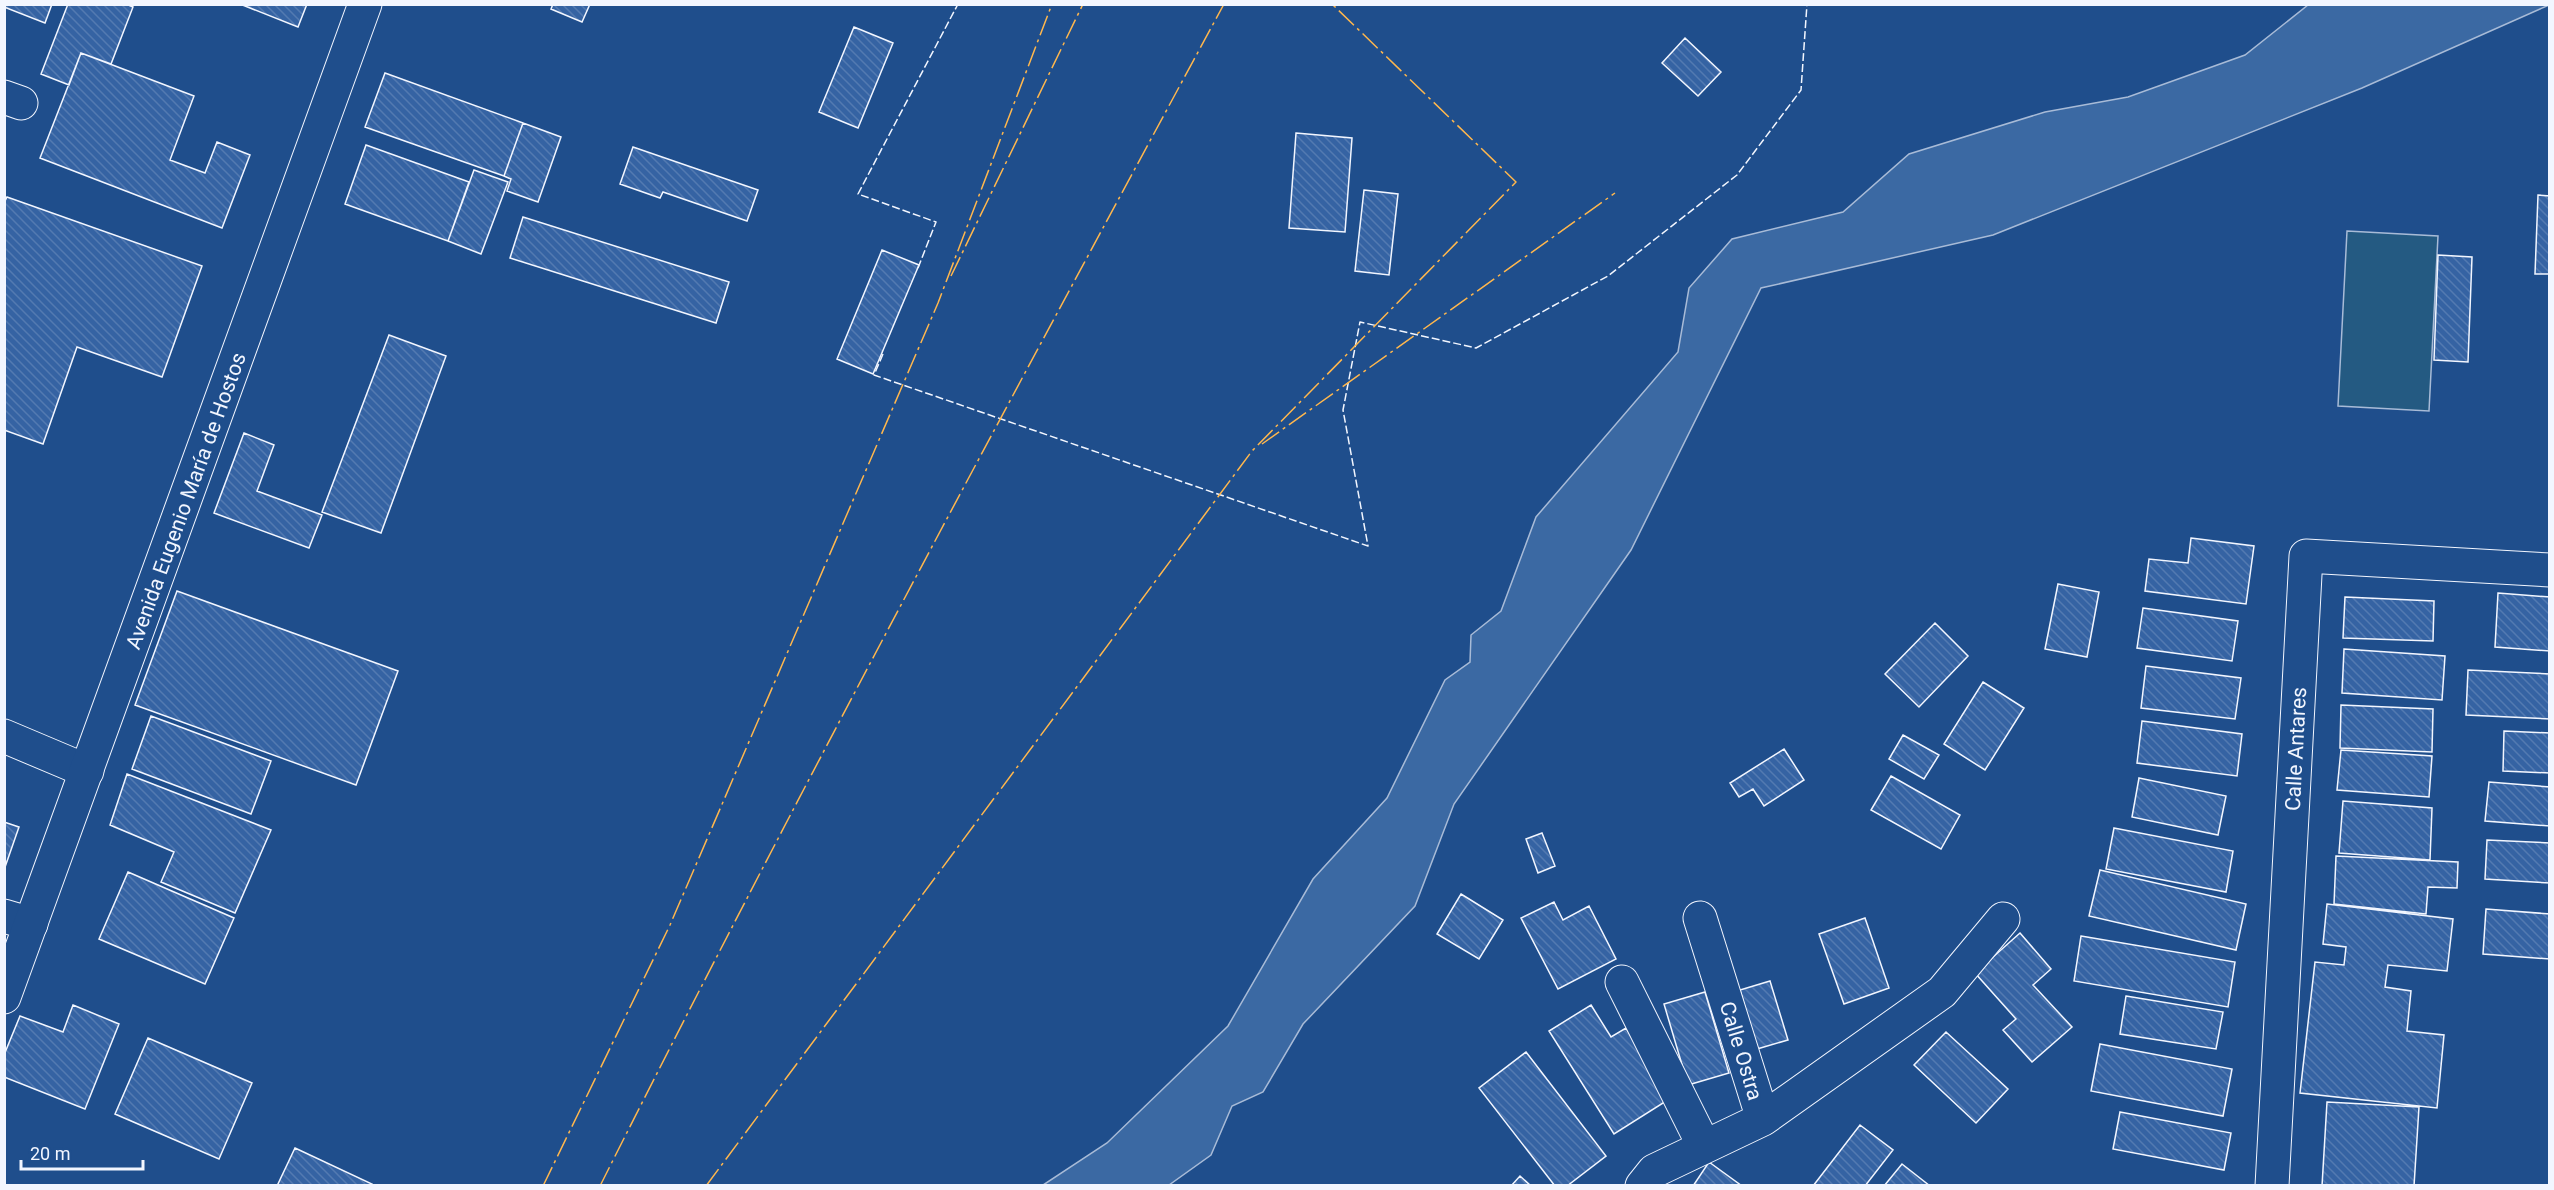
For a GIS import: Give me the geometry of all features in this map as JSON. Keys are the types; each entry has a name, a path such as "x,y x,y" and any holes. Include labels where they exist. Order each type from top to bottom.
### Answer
{"street":[{"name":"Avenida Eugenio María de Hostos","path":"4,997 18,920 87,771 365,4"},
{"name":"Calle Antares","path":"2272,1185 2306,555 2550,570"},
{"path":"4,736 87,771"},
{"name":"Calle Ostra","path":"1642,1185 1654,1171 1763,1119 1700,918"},
{"path":"1763,1119 1942,992 2003,920"},
{"path":"1622,982 1704,1146"}],"shaded area":[{"path":"2308,5 2549,5 2362,88 1993,235 1761,288 1631,550 1454,804 1415,906 1303,1024 1263,1092 1232,1106 1211,1155 1169,1185 1043,1185 1107,1143 1228,1026 1313,879 1387,798 1445,680 1470,662 1471,635 1501,611 1536,517 1678,352 1689,288 1732,239 1843,212 1909,154 2045,112 2128,97 2245,55"},
{"path":"2347,231 2438,236 2429,411 2338,406"}],"building":[{"path":"4,4 52,4 45,23 4,7"},
{"path":"68,4 126,4 133,7 111,64 81,53 69,85 41,74"},
{"path":"240,4 307,4 298,27"},
{"path":"553,4 590,4 582,22 551,9"},
{"path":"854,27 893,43 858,128 819,112"},
{"path":"1685,38 1721,72 1698,96 1662,63"},
{"path":"81,53 194,96 170,160 205,173 217,142 250,155 222,228 40,158"},
{"path":"385,73 523,123 504,176 365,127"},
{"path":"523,123 561,137 538,202 507,191 511,179 504,176"},
{"path":"1296,133 1352,138 1345,232 1289,228"},
{"path":"366,145 469,182 448,241 345,204"},
{"path":"633,147 758,190 747,221 663,192 660,198 620,184"},
{"path":"474,170 508,182 481,254 448,241"},
{"path":"1364,190 1398,194 1389,275 1355,271"},
{"path":"2538,195 2550,196 2550,274 2535,274"},
{"path":"7,197 202,266 162,377 77,347 43,444 4,430 4,203"},
{"path":"523,217 729,282 716,323 510,258"},
{"path":"882,250 919,265 873,374 837,359"},
{"path":"2438,255 2472,257 2468,362 2434,360"},
{"path":"389,335 446,356 381,533 322,512"},
{"path":"244,433 274,445 257,491 322,515 309,548 214,513"},
{"path":"2191,538 2254,546 2246,604 2145,591 2149,559 2188,563"},
{"path":"2058,584 2099,592 2087,657 2045,649"},
{"path":"177,591 398,671 356,785 135,705"},
{"path":"2498,593 2550,597 2550,651 2495,647"},
{"path":"2345,597 2434,601 2433,641 2343,638"},
{"path":"2143,608 2238,621 2232,661 2137,648"},
{"path":"1935,623 1968,656 1919,707 1885,674"},
{"path":"2344,649 2445,656 2442,700 2342,693"},
{"path":"2146,666 2241,678 2235,719 2141,708"},
{"path":"2468,670 2550,674 2550,719 2466,715"},
{"path":"1983,682 2024,708 1985,770 1944,744"},
{"path":"2341,705 2433,709 2432,752 2340,748"},
{"path":"151,716 271,761 251,814 132,769"},
{"path":"2142,721 2242,734 2237,776 2137,763"},
{"path":"2504,731 2550,733 2550,773 2503,771"},
{"path":"1903,735 1939,755 1924,779 1889,759"},
{"path":"1784,749 1804,780 1764,806 1753,789 1739,797 1730,783"},
{"path":"2341,750 2432,756 2429,797 2337,790"},
{"path":"127,774 271,830 235,913 161,882 174,852 110,825"},
{"path":"1891,776 1960,815 1941,849 1871,810"},
{"path":"2139,778 2226,796 2218,835 2132,817"},
{"path":"2489,782 2550,787 2550,826 2485,821"},
{"path":"2343,801 2432,808 2430,860 2339,853"},
{"path":"4,822 19,827 4,870"},
{"path":"2114,828 2233,851 2226,892 2106,869"},
{"path":"1542,833 1555,866 1538,873 1526,839"},
{"path":"2487,840 2550,843 2550,883 2485,879"},
{"path":"2336,856 2458,862 2457,888 2428,887 2426,914 2334,904"},
{"path":"2100,870 2246,904 2236,950 2089,916"},
{"path":"128,872 234,918 205,984 99,939"},
{"path":"1461,894 1503,920 1479,959 1437,934"},
{"path":"1554,902 1563,920 1589,906 1616,959 1558,989 1521,918"},
{"path":"2327,904 2453,919 2447,971 2388,965 2385,987 2411,991 2407,1031 2444,1035 2437,1108 2300,1093 2315,962 2344,965 2346,947 2323,944"},
{"path":"2486,909 2550,914 2550,959 2483,954"},
{"path":"1865,918 1889,988 1844,1004 1819,934"},
{"path":"2020,933 2051,969 2033,985 2072,1027 2032,1062 2003,1030 2016,1019 1975,973"},
{"path":"2081,936 2235,962 2228,1007 2074,981"},
{"path":"1770,981 1788,1040 1757,1049 1740,990"},
{"path":"1705,992 1729,1073 1688,1085 1664,1004"},
{"path":"2126,996 2223,1012 2216,1049 2120,1034"},
{"path":"73,1005 119,1024 85,1109 4,1077 4,1055 20,1016 63,1032"},
{"path":"1591,1005 1611,1037 1626,1028 1671,1098 1614,1134 1549,1031"},
{"path":"1946,1032 2008,1089 1976,1123 1914,1065"},
{"path":"148,1038 252,1083 219,1159 115,1114"},
{"path":"2100,1044 2232,1069 2223,1116 2091,1091"},
{"path":"1526,1052 1606,1156 1567,1186 1555,1186 1479,1088"},
{"path":"2327,1102 2419,1107 2414,1186 2322,1186"},
{"path":"2120,1112 2231,1133 2224,1170 2113,1149"},
{"path":"1860,1125 1893,1150 1865,1186 1813,1186"},
{"path":"295,1148 372,1184 371,1186 277,1186"},
{"path":"1709,1162 1742,1186 1693,1186"},
{"path":"1902,1164 1930,1186 1884,1186"},
{"path":"1520,1176 1531,1186 1511,1186"}],"fence":[{"path":"918,268 936,222 858,194 958,4"},
{"path":"883,354 874,375 1368,546 1343,410 1360,322 1476,348 1608,276 1737,175 1801,90 1807,4"}],"power":[{"path":"543,1186 670,925 938,303 1052,4"},
{"path":"951,276 1083,4"},
{"path":"600,1186 829,740 1224,4"},
{"path":"706,1186 1252,451 1516,182 1332,4"},
{"path":"1262,444 1615,193"}]}
